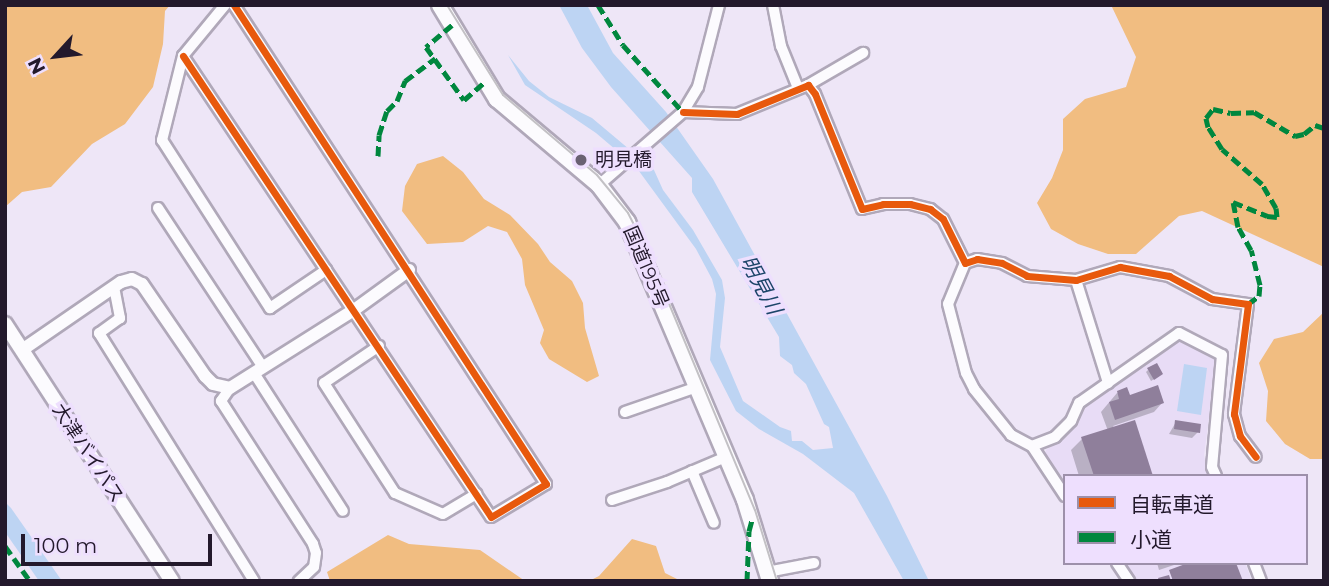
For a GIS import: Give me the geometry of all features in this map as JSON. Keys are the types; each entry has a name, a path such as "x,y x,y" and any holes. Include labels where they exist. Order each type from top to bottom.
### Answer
{"highway":[{"name":"国道195号","path":"440,5 497,99 599,185 627,222 756,530 769,576"}],"main road":[{"name":"大津バイパス","path":"5,324 172,581"}],"street":[{"path":"226,5 183,56 163,140 270,308 326,270"},
{"path":"183,56 491,517 546,484 234,5"},
{"path":"599,185 622,162 679,115 698,87 719,5"},
{"path":"773,5 781,46 803,87 815,94 862,209 910,204 930,209 943,219 965,263"},
{"path":"679,115 737,114 803,87 863,53"},
{"path":"158,208 342,511"},
{"path":"1063,493 1032,446 1011,435 974,390 966,373 948,304 965,263 976,259 1002,262 1027,276 1076,281 1120,267 1169,276 1212,299 1248,304 1234,414 1240,436 1256,457"},
{"path":"299,581 314,567 316,553 313,544 221,401 230,388 354,310 409,270"},
{"path":"22,350 114,287 132,279 142,284 205,376 213,384 230,388"},
{"path":"1076,281 1108,383"},
{"path":"114,287 120,318 99,333 254,581"},
{"path":"1032,446 1055,437 1072,421 1079,403 1180,333 1222,355 1212,467 1215,474"},
{"path":"379,346 324,383 395,493 443,514 476,494"},
{"path":"625,412 697,387"},
{"path":"612,500 726,457"},
{"path":"692,471 714,523"},
{"path":"769,576 814,563"},
{"path":"1119,565 1129,581"}],"shaded area":[{"path":"5,5 170,5 165,11 163,44 153,87 125,124 92,144 51,187 22,192 5,207"},
{"path":"1111,5 1324,5 1324,267 1202,211 1179,216 1136,254 1108,254 1078,244 1051,229 1037,203 1052,178 1063,150 1063,119 1085,99 1126,87 1136,57"},
{"path":"443,156 463,172 484,199 510,215 538,244 550,262 572,281 583,303 585,328 599,376 587,382 549,359 540,343 544,330 525,285 522,259 507,232 488,226 463,242 427,244 402,211 405,186 417,164"},
{"path":"1324,312 1324,459 1310,459 1285,444 1266,421 1268,391 1259,363 1274,339 1303,332"},
{"path":"1179,341 1217,360 1204,455 1208,474 1063,474 1063,478 1045,454 1046,450 1071,430 1086,404"},
{"path":"388,535 409,544 480,550 525,581 330,581 327,572"},
{"path":"632,539 656,546 665,573 681,581 589,581 599,576"},
{"path":"1127,565 1246,565 1252,581 1137,581"}],"water":[{"name":"明見川","path":"559,5 587,5 613,53 666,112 713,179 887,496 929,581 904,581 854,493 803,454 759,429 736,411 710,360 716,294 712,279 696,249 636,167 596,133 525,85 508,55 529,81 549,97 592,118 654,170 663,190 693,230 722,280 725,298 720,347 743,401 780,427 791,431 792,441 802,441 813,450 833,448 829,427 824,424 806,384 794,373 792,365 780,356 779,337 692,192 692,178 611,87 582,48"},
{"path":"1184,364 1207,368 1201,415 1177,411"},
{"path":"5,502 62,581 39,581 5,532"}],"building":[{"path":"1157,363 1163,374 1154,380 1147,368"},
{"path":"1158,385 1164,403 1115,420 1109,402 1119,399 1117,391 1127,387 1130,395"},
{"path":"1135,420 1152,474 1093,474 1081,437"},
{"path":"1175,420 1201,424 1200,433 1174,429"},
{"path":"1183,565 1237,565 1243,581 1173,581 1169,570"},
{"path":"1169,575 1171,581 1159,581 1158,578"}],"tram line":[{"path":"447,5 503,95 597,175 628,213 645,246 755,510 777,581"}],"marked path":[{"path":"598,5 623,45 683,112"},
{"path":"452,25 426,47 464,100 485,82"},
{"path":"378,156 379,135 387,111 397,101 405,81 435,58"},
{"path":"1248,304 1259,296 1260,285 1251,250 1238,227 1233,202 1267,216 1277,217 1276,208 1262,184 1222,149 1208,127 1206,118 1213,109 1231,113 1254,112 1295,136 1304,134 1315,125 1324,128"},
{"path":"747,581 752,520"},
{"path":"5,546 30,581"}],"cycle path":[{"path":"183,56 491,517 546,484 234,5"},
{"path":"683,112 737,114 808,85 815,94 862,209 883,204 910,204 930,209 943,219 965,263 977,259 1002,263 1027,276 1076,280 1120,267 1169,276 1212,299 1248,304 1234,414 1240,436 1256,457"}],"place":[{"name":"明見橋","path":"581,160"}]}
